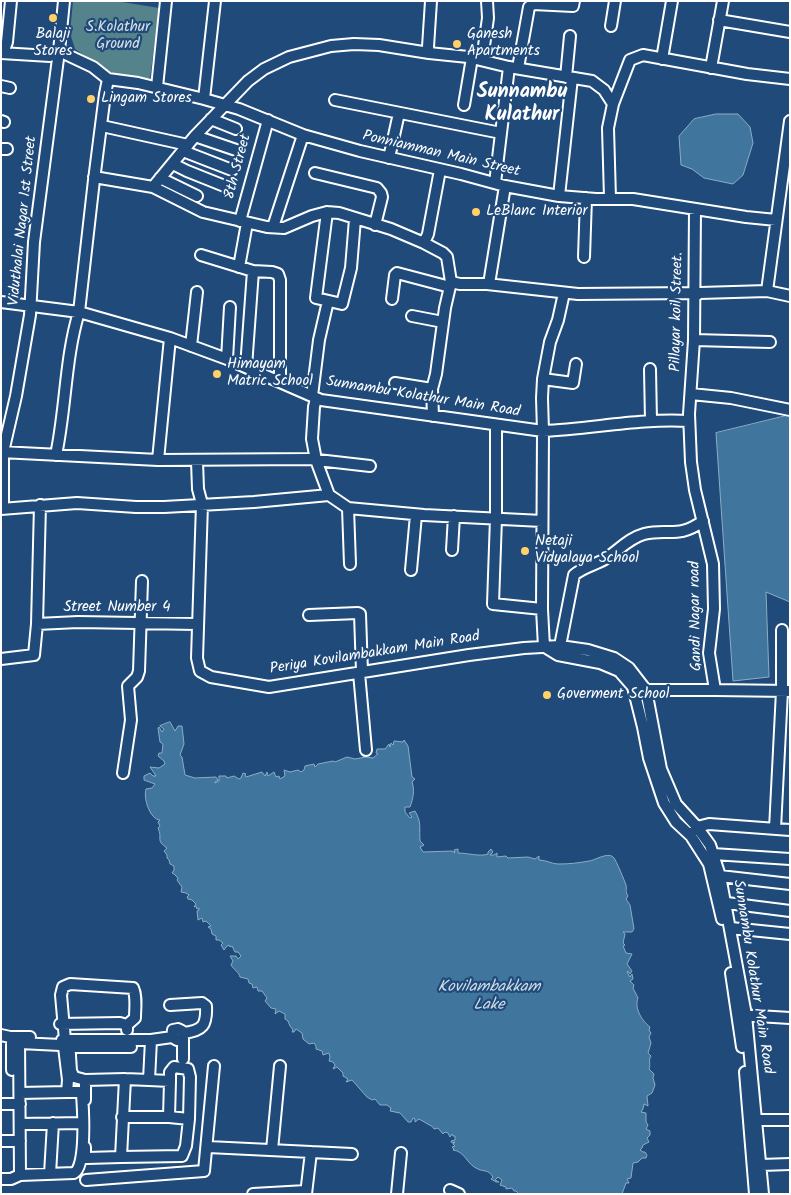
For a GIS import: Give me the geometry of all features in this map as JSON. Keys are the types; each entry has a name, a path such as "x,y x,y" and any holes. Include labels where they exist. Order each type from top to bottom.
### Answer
{"street":[{"path":"11,1 7,42 2,53 50,56 60,51"},
{"path":"60,51 64,1"},
{"path":"157,87 166,1"},
{"path":"204,99 215,1"},
{"path":"429,53 432,1"},
{"path":"464,105 488,18 487,1"},
{"path":"611,26 615,1"},
{"path":"662,59 672,1"},
{"path":"710,68 723,1"},
{"path":"489,284 500,184 501,133 513,67 529,7 533,4 573,4"},
{"path":"719,20 790,32"},
{"path":"560,196 569,77 570,36"},
{"path":"152,187 195,136 248,81 264,69 289,57 331,46 354,44 379,45 477,59 592,81 604,90 613,104"},
{"path":"56,455 62,430 70,353 79,312 94,177 108,79 93,67 60,51"},
{"name":"Viduthalai Nagar 1st Street","path":"2,508 2,452 16,396 30,306 34,242 60,51"},
{"path":"610,198 608,128 613,104 630,60 643,55 710,68 790,79"},
{"name":"Ponniamman Main Street","path":"108,79 157,87 204,99 268,120 303,135 389,158 500,184 560,196 633,199 776,220"},
{"path":"335,100 501,133"},
{"path":"389,158 399,113"},
{"path":"211,120 236,129"},
{"name":"8th Street","path":"239,267 243,222 268,120"},
{"path":"767,291 776,220 787,158 790,121"},
{"path":"102,126 185,148 232,170"},
{"path":"273,228 303,135"},
{"path":"195,136 240,151"},
{"path":"173,164 227,187"},
{"path":"424,243 428,234 440,170"},
{"path":"315,174 377,188 382,192 375,225"},
{"path":"94,177 152,187 203,212 273,228 284,228 327,212 339,213 391,229 443,253 447,257 451,285 432,389 433,416"},
{"path":"160,178 197,196"},
{"path":"584,257 586,198"},
{"name":"Pillayar koil Street.","path":"689,418 694,340 695,209"},
{"path":"327,212 316,298 342,304 351,268 355,219"},
{"path":"201,255 239,267 278,274 280,280 280,382"},
{"path":"246,367 252,270"},
{"path":"392,300 395,275 397,273 451,285 489,284 564,293 624,295 767,291 790,296"},
{"path":"191,346 197,292"},
{"path":"544,647 542,609 543,379 550,342 558,320 564,293"},
{"path":"328,301 319,340 312,439 316,460 329,495 348,508 542,521"},
{"name":"Sunnambu Kolathur Main Road","path":"1,302 79,312 170,338 228,359 321,400 543,431 575,430 689,418"},
{"path":"228,359 230,308"},
{"path":"412,316 443,322"},
{"path":"158,460 170,338"},
{"path":"694,340 770,342"},
{"path":"543,379 573,383 576,364"},
{"path":"650,369 651,421"},
{"path":"395,383 432,389"},
{"path":"691,394 730,398 790,410"},
{"name":"Gandi Nagar road","path":"646,690 715,690 709,653 714,609 713,564 695,490 691,462 689,418"},
{"path":"496,425 494,604 542,609"},
{"path":"2,452 158,460 316,460 370,466"},
{"name":"Periya Kovilambakkam Main Road","path":"198,461 198,489 202,504 202,546 197,624 197,658 200,671 211,677 269,687 469,655 544,647"},
{"path":"2,508 77,503 155,507 254,502 329,495"},
{"path":"1,659 34,655 37,624 40,505"},
{"path":"348,508 350,564"},
{"path":"412,570 416,514"},
{"path":"452,550 454,516"},
{"path":"560,646 574,574 605,559 634,537 645,534 686,531 703,521"},
{"path":"122,773 132,720 128,686 137,677 139,671 142,581"},
{"path":"310,615 360,614 360,672 366,750"},
{"name":"Street Number 4","path":"37,624 142,622 197,624"},
{"path":"775,829 786,691 782,630"},
{"name":"Sunnambu Kolathur Main Road","path":"544,647 560,646 588,650 614,658 629,668 646,690 660,769 676,804 694,831 709,864 742,1015"},
{"name":"Sunnambu Kolathur Main Road","path":"544,647 558,655 600,663 618,671 632,687 651,765 664,803 676,822 694,831 710,845 727,903 731,928 750,1082 757,1120 764,1194"},
{"path":"715,690 786,691"},
{"path":"694,831 709,824 790,830"},
{"path":"713,854 790,859"},
{"path":"720,876 790,884"},
{"path":"727,903 790,911"},
{"path":"731,928 790,934"},
{"path":"62,1024 126,1025 135,1018 136,1002 135,990 133,988 70,984 63,987 61,995 62,1024 68,1043 71,1071 74,1078 85,1080 170,1081"},
{"path":"13,1038 68,1043 150,1044 195,1031 207,1021 206,1006 202,1003 170,1005"},
{"path":"742,1015 790,1018"},
{"path":"126,1025 128,1040"},
{"path":"179,1036 183,1059"},
{"path":"13,1038 11,1070 20,1093 20,1175"},
{"path":"13,1038 64,1047 68,1080 67,1092"},
{"path":"68,1043 128,1040 150,1044"},
{"path":"149,1080 150,1044"},
{"path":"86,1180 204,1171 208,1147 214,1066"},
{"path":"272,1150 280,1066"},
{"path":"85,1080 86,1157 182,1156 186,1146 189,1119 190,1077 188,1069 174,1067 170,1072 169,1117"},
{"path":"121,1157 125,1079"},
{"name":"Sunnambu Kolathur Main Road","path":"750,1082 755,1194"},
{"path":"1,1179 11,1179 20,1175 74,1173 79,1170 83,1154 82,1094 79,1092 20,1093"},
{"path":"1,1104 20,1104"},
{"path":"122,1117 189,1119"},
{"path":"757,1120 790,1120"},
{"path":"20,1124 83,1122"},
{"path":"50,1174 53,1123"},
{"path":"1,1141 20,1141"},
{"path":"208,1147 352,1154"},
{"path":"253,1194 306,1192 311,1152"},
{"path":"396,1194 401,1153"},
{"path":"762,1165 790,1164"}],"green space":[{"name":"S.Kolathur Ground","path":"73,1 116,1 159,8 150,79 108,72 75,49 70,33"}],"water":[{"path":"716,114 738,114 750,127 753,143 743,175 733,184 704,178 692,169 681,165 679,136 694,119"},
{"path":"790,415 790,602 766,592 769,677 733,681 716,433"},
{"name":"Kovilambakkam Lake","path":"170,722 175,731 178,726 182,726 184,744 180,755 185,775 195,778 216,777 218,780 215,783 219,781 219,776 226,776 227,778 234,776 239,779 243,773 246,774 246,777 262,772 265,776 267,772 268,776 274,772 276,777 279,776 280,779 285,776 284,770 290,772 298,770 301,772 305,766 314,764 315,767 318,764 335,762 347,757 355,759 373,758 378,754 376,753 377,749 385,749 389,744 390,747 391,743 393,745 394,741 403,742 404,740 408,746 412,777 415,779 412,782 413,798 410,807 405,807 405,812 410,818 412,817 409,813 415,811 417,815 420,841 424,845 420,847 423,852 452,851 455,853 454,850 458,849 458,853 482,855 488,854 491,849 493,852 490,855 497,853 497,857 528,857 535,859 539,856 539,860 558,864 585,862 609,855 614,858 626,885 628,896 626,899 630,905 634,929 632,932 623,932 625,934 623,943 625,945 623,946 626,953 632,954 627,964 632,971 630,974 627,972 630,977 632,974 633,979 630,981 634,985 633,988 638,998 637,1006 640,1014 650,1027 651,1033 649,1037 651,1043 648,1053 651,1056 649,1069 654,1074 655,1085 652,1093 647,1096 648,1106 644,1104 641,1112 646,1113 648,1125 646,1129 650,1131 650,1135 647,1138 649,1142 643,1145 640,1150 647,1155 646,1158 633,1163 631,1178 627,1179 629,1183 626,1183 622,1194 519,1194 512,1188 506,1189 506,1187 500,1185 502,1180 498,1177 495,1180 499,1182 496,1182 491,1179 493,1177 489,1173 474,1167 460,1153 453,1150 452,1147 455,1146 453,1144 455,1142 452,1143 451,1141 455,1140 455,1136 452,1134 450,1137 445,1132 443,1134 438,1128 434,1129 419,1119 415,1122 413,1118 411,1122 408,1122 400,1113 390,1111 391,1108 387,1105 380,1105 375,1099 372,1100 367,1097 352,1080 346,1082 348,1079 343,1076 343,1073 337,1067 333,1069 335,1065 329,1061 329,1053 323,1055 322,1051 316,1049 314,1043 309,1044 303,1039 302,1033 296,1029 292,1032 293,1030 285,1019 285,1014 279,1011 275,1014 276,1009 271,1008 265,1001 267,998 262,991 258,991 257,987 253,988 248,979 240,977 232,967 233,961 230,956 236,956 238,959 241,956 238,952 235,952 232,946 227,946 224,950 221,945 223,943 216,940 216,936 212,934 211,929 208,927 211,926 206,921 203,922 202,918 198,920 197,911 199,908 194,907 196,904 188,899 189,895 181,892 182,887 177,880 178,878 172,873 174,866 170,864 164,851 167,848 160,841 158,828 160,826 158,822 160,820 154,817 148,809 146,789 152,788 155,784 144,780 144,776 150,773 156,776 150,767 159,768 165,764 158,756 159,753 162,753 163,744 160,742 158,728 162,732 164,729 160,726"}],"place":[{"name":"Balaji Stores","path":"53,18"},
{"name":"Ganesh Apartments","path":"457,44"},
{"name":"Lingam Stores","path":"91,99"},
{"name":"LeBlanc Interior","path":"476,212"},
{"name":"Himayam Matric School","path":"217,374"},
{"name":"Netaji Vidyalaya School","path":"525,551"},
{"name":"Goverment School","path":"547,695"}],"district":[{"name":"Sunnambu Kulathur","path":"522,106"}]}
